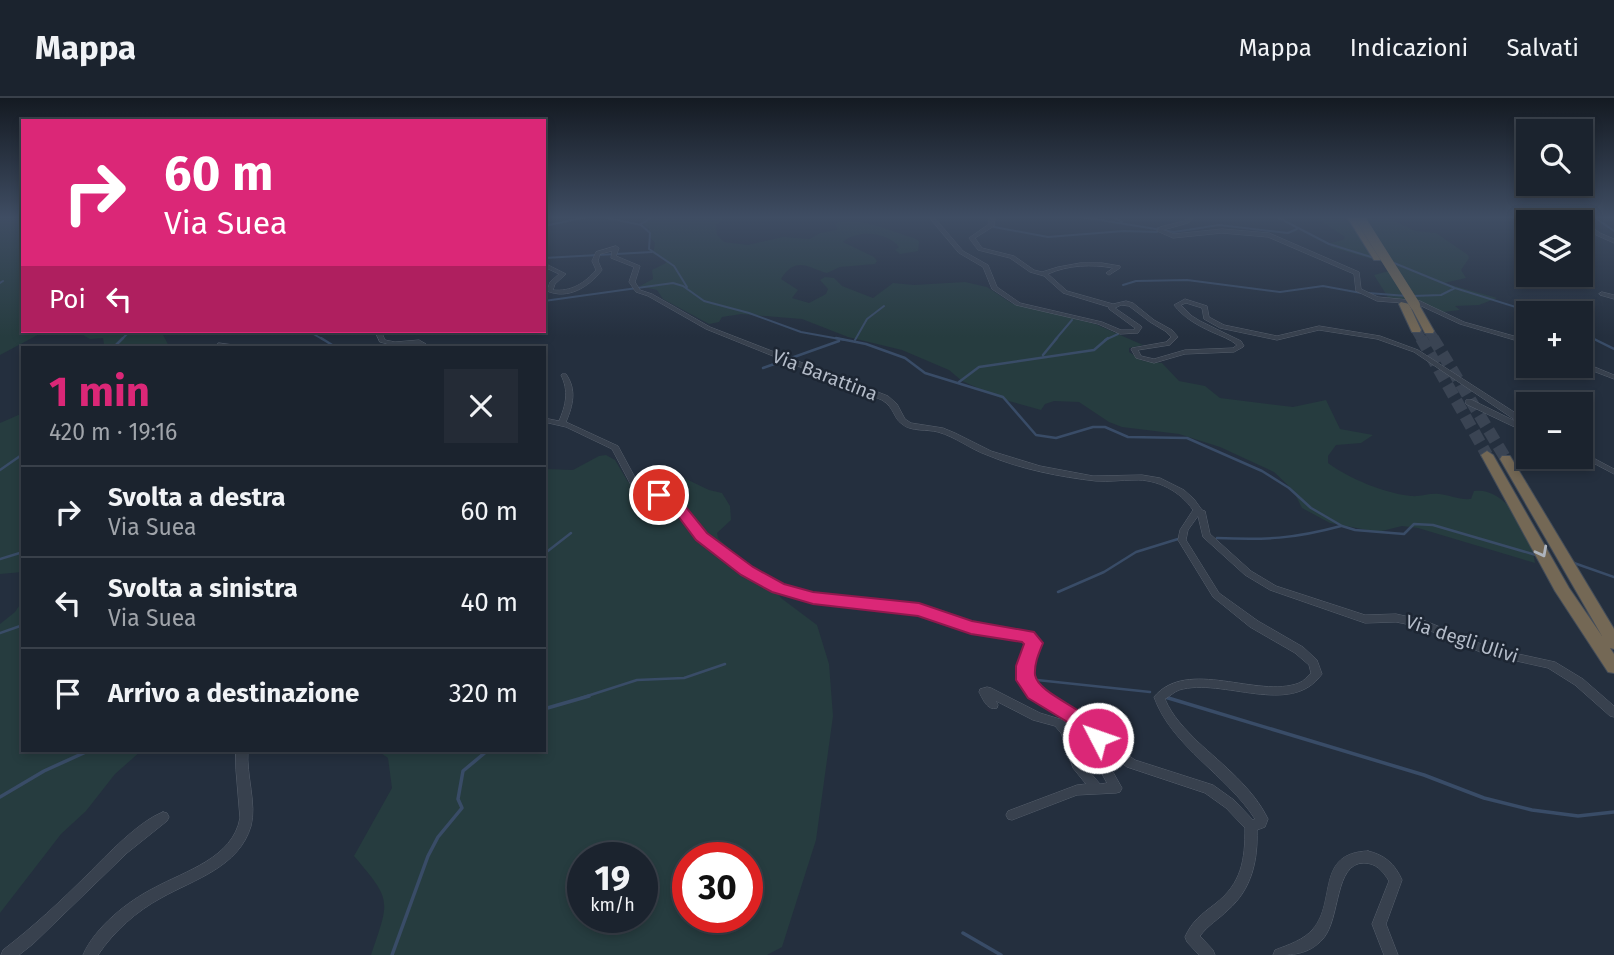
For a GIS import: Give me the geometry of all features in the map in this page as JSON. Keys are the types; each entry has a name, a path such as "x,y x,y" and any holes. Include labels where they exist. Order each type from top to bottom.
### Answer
{"highway":[{"path":"1379,257 1429,331"},
{"path":"1409,305 1416,330"},
{"path":"1487,456 1510,492 1563,592 1614,667"},
{"path":"1506,459 1614,643"}],"street":[{"name":"Via Barattina","path":"546,270 563,274 548,288 560,293 577,288 594,276 599,270 596,257"},
{"name":"Via Barattina","path":"613,257 638,268 632,282 638,291 708,328 885,398 894,403 903,423 909,426 938,429 991,454 1066,473 1096,479 1146,477 1183,494 1195,503 1199,512"},
{"path":"971,257 986,266 994,288 1018,304 1100,323 1120,332 1136,332 1139,327 1111,309 1113,306"},
{"path":"1012,257 1065,292 1113,306 1126,304 1157,319"},
{"path":"1321,257 1357,273 1358,290 1367,296 1418,302 1462,323 1516,338"},
{"path":"1043,275 1051,270 1075,266 1112,264 1118,267 1109,273"},
{"path":"1602,294 1614,297"},
{"path":"1142,310 1146,317 1171,331 1175,337 1168,344 1134,349 1138,357 1145,360 1197,351 1240,349 1239,342 1196,321 1177,305 1181,302 1195,302 1205,307 1206,318 1215,325 1262,335 1286,338 1319,328 1361,332 1395,343 1437,364 1516,418"},
{"path":"379,333 382,341 395,344 419,342 422,346"},
{"path":"1593,368 1614,377"},
{"path":"546,426 559,423 570,404 570,392 564,375"},
{"path":"1469,402 1516,422"},
{"path":"546,420 559,423 615,448 635,485 672,499 701,537 747,571 778,588 813,598 919,610 971,627 1027,636 1034,643 1026,666 1026,680 1035,692 1081,720 1098,738 1131,764 1209,789 1230,804 1251,826 1251,861 1243,881 1226,904 1194,930 1192,937 1208,955"},
{"path":"1593,460 1614,472"},
{"path":"1199,512 1194,513 1182,540 1216,595 1254,624 1299,650 1313,663 1317,674 1313,681 1301,687 1281,690 1197,683 1166,689 1159,697 1160,704 1171,720 1233,779 1257,808 1261,823 1251,826"},
{"name":"Via degli Ulivi","path":"1199,512 1203,517 1206,535 1248,573 1273,588 1365,619 1396,618 1423,624 1489,651 1551,666 1579,682 1614,713"},
{"path":"993,705 984,692 1042,719 1059,723 1066,732 1077,765 1097,789"},
{"path":"1012,814 1077,790 1116,788 1094,749 1098,738"},
{"path":"90,955 110,930 142,903 208,869 235,844 247,816 240,764 242,752"},
{"path":"8,955 28,940 127,844 163,817"},
{"path":"1280,955 1305,945 1320,932 1329,914 1337,875 1343,861 1354,856 1372,857 1391,870 1396,880 1379,924 1391,955"}],"green space":[{"path":"0,257 21,257 21,333 41,333 0,355"},
{"path":"660,257 874,257 877,261 875,264 840,267 827,273 797,265 781,279 798,290 792,298 809,303 826,294 828,289 820,280 825,277 834,278 842,286 873,298 893,283 914,285 965,282 987,287 1011,303 1095,324 1143,345 1129,348 1129,352 1143,361 1162,363 1179,381 1205,386 1220,398 1293,407 1326,400 1340,429 1373,435 1361,443 1336,445 1328,456 1328,463 1346,474 1390,492 1414,496 1439,494 1462,499 1471,499 1474,491 1497,496 1507,504 1523,527 1535,563 1418,528 1402,526 1378,532 1330,523 1302,508 1293,490 1274,472 1220,447 1179,434 1122,427 1109,422 1079,402 1054,401 1045,404 1041,410 1005,400 962,381 949,370 902,350 848,337 802,319 741,314 722,317 719,322 709,324 663,299 657,290 640,286 653,279 652,270 666,263"},
{"path":"1365,257 1469,257 1461,270 1466,278 1444,283 1497,298 1479,305 1455,306 1460,310 1443,312 1421,302 1389,299 1374,275 1389,271 1392,265"},
{"path":"80,333 162,333 169,346 101,346 104,344 103,338 90,339"},
{"path":"21,414 21,572 0,574 0,423"},
{"path":"606,455 615,460 628,482 664,485 686,479 722,493 730,506 731,520 717,533 718,538 747,565 766,575 781,598 817,625 829,664 833,716 816,840 782,947 767,955 371,955 382,922 384,901 375,883 354,856 392,788 388,758 379,752 546,752 546,469 573,470"},
{"path":"21,603 21,752 140,752 115,774 86,811 61,834 0,913 0,624 15,612"}],"waterway":[{"path":"546,258 562,257"},
{"path":"661,257 674,266 687,287"},
{"path":"1371,257 1384,261"},
{"path":"1394,263 1455,288"},
{"path":"1123,285 1136,281 1187,280 1280,292 1323,286 1361,293"},
{"path":"546,301 673,283 683,286 704,301 749,313 801,332 845,340"},
{"path":"1413,296 1441,295 1455,288"},
{"path":"1455,288 1516,307"},
{"path":"1368,293 1407,296"},
{"path":"855,340 867,319 884,306"},
{"path":"1055,340 1072,320"},
{"path":"115,346 128,333"},
{"path":"312,333 324,340"},
{"path":"1106,339 1118,334"},
{"path":"321,338 334,346"},
{"path":"836,338 866,344 905,358 925,373 1003,397 1036,435 1056,438 1093,427 1105,427 1128,437 1187,438 1262,471 1289,488 1311,508 1342,526 1355,530 1404,534 1414,524 1433,525 1536,555"},
{"path":"1043,355 1057,338"},
{"path":"1593,338 1614,349"},
{"path":"959,382 979,367 1094,350 1106,339"},
{"path":"763,368 839,341"},
{"path":"0,470 21,455"},
{"path":"1217,538 1279,538 1341,526"},
{"path":"546,552 571,533"},
{"path":"1058,592 1104,572 1136,552 1178,539"},
{"path":"0,559 21,553"},
{"path":"1574,563 1614,577"},
{"path":"0,633 21,626"},
{"path":"581,698 637,680 684,678 725,664"},
{"path":"1037,680 1150,692"},
{"path":"546,708 589,696"},
{"path":"1168,698 1165,697 1424,775 1484,798 1532,810 1578,816 1614,812"},
{"path":"0,797 44,771 86,752"},
{"path":"392,955 428,856 438,837 462,808 458,799 463,771 486,752"},
{"path":"963,933 1001,955"}],"tunnel":[{"path":"1416,330 1422,340"},
{"path":"1429,331 1435,340"},
{"path":"1421,338 1487,455"},
{"path":"1433,338 1506,459"}],"route":[{"path":"659,495 672,499 678,505 701,537 747,571 778,588 813,598 919,610 971,627 1027,636 1034,643 1026,666 1026,680 1035,692 1081,720 1098,738"}]}
